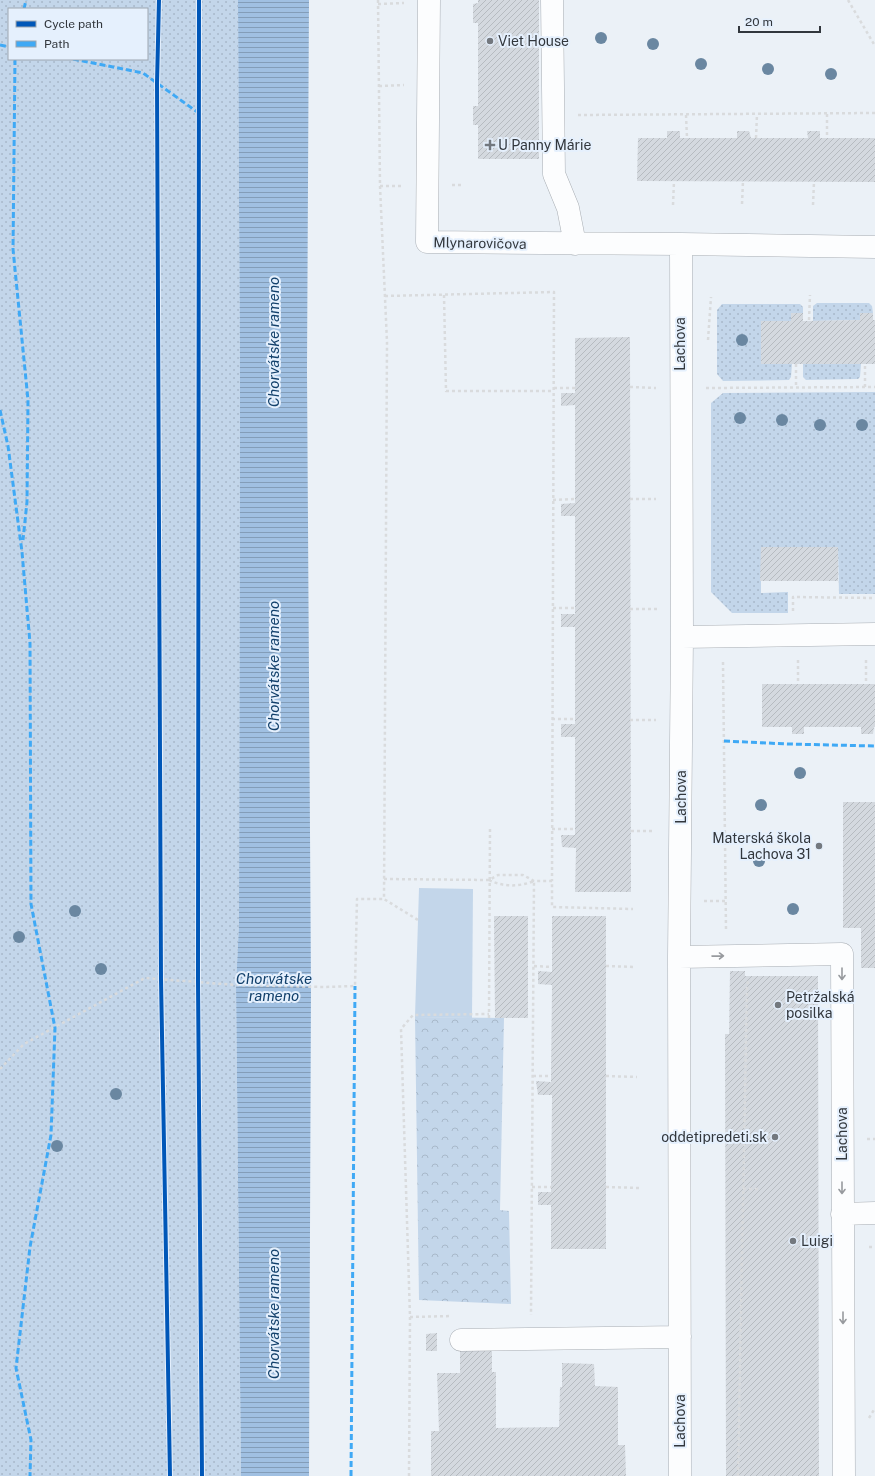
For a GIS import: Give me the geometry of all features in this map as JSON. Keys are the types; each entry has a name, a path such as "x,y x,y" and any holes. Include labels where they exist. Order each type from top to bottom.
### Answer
{"street":[{"name":"Mlynarovičova","path":"429,0 427,242 681,244"},
{"path":"552,0 554,174 568,208 576,244"},
{"path":"681,244 875,247"},
{"name":"Lachova","path":"680,1476 679,957 682,638 681,244"},
{"path":"682,638 875,634"},
{"name":"Lachova","path":"679,957 842,954 844,1476"},
{"path":"842,1214 875,1213"},
{"path":"460,1340 680,1337"}],"path":[{"path":"378,0 380,186 387,342 384,899"},
{"path":"848,0 875,46"},
{"path":"378,4 404,3"},
{"path":"379,86 404,85"},
{"path":"553,116 875,113"},
{"path":"686,114 687,138"},
{"path":"756,138 757,114"},
{"path":"827,114 827,138"},
{"path":"673,205 674,181"},
{"path":"742,204 743,181"},
{"path":"813,205 814,182"},
{"path":"380,186 463,185"},
{"path":"385,296 444,296 554,292 552,906 633,909"},
{"path":"809,320 810,295"},
{"path":"444,296 446,391 554,390 575,388"},
{"path":"796,364 796,388"},
{"path":"865,364 865,387"},
{"path":"706,388 875,386"},
{"path":"630,388 658,388"},
{"path":"553,500 575,499"},
{"path":"630,499 658,499"},
{"path":"794,616 793,597 875,598"},
{"path":"553,608 575,608"},
{"path":"630,610 658,609"},
{"path":"721,636 723,658 726,931"},
{"path":"798,655 798,684"},
{"path":"866,655 866,684"},
{"path":"552,719 576,719"},
{"path":"630,720 658,720"},
{"path":"489,1018 490,828"},
{"path":"552,829 576,829"},
{"path":"630,831 658,830"},
{"path":"489,880 498,875 524,875 534,881"},
{"path":"384,878 489,880 498,884 517,885 524,885 534,881 552,881"},
{"path":"531,1316 534,881"},
{"path":"0,1069 24,1044 145,978 236,985 355,986 357,899 384,899 418,920"},
{"path":"534,966 552,967"},
{"path":"606,966 635,967"},
{"path":"161,972 161,987"},
{"path":"198,974 198,989"},
{"path":"738,1476 747,986 750,976"},
{"path":"409,1476 410,1317 401,1029 413,1015 489,1014"},
{"path":"533,1076 551,1076"},
{"path":"606,1076 637,1077"},
{"path":"866,1139 875,1139"},
{"path":"532,1187 552,1187"},
{"path":"606,1187 640,1188"},
{"path":"743,1189 760,1189"}],"green space":[{"path":"0,0 238,0 240,396 239,923 236,985 241,1476 0,1476"},
{"path":"817,303 869,303 872,306 873,313 860,313 860,320 813,321 813,306"},
{"path":"722,304 800,304 803,307 803,313 791,313 791,321 761,321 761,364 792,364 791,377 789,380 723,381 717,374 717,310"},
{"path":"803,364 861,364 860,377 858,379 806,380 803,377"},
{"path":"875,392 875,594 839,594 838,547 761,547 761,593 788,592 788,613 732,613 711,592 711,403 723,393"},
{"path":"419,888 473,889 472,1018 415,1017"},
{"path":"415,1017 504,1018 500,1210 509,1211 511,1304 419,1300"}],"water":[{"name":"Chorvátske rameno","path":"238,0 309,0 307,371 311,986 309,1476 241,1476 236,985 239,923 240,396"}],"building":[{"path":"478,0 539,0 539,159 478,159 478,125 473,125 473,106 478,106 478,23 473,23 473,4 478,3"},
{"path":"667,131 680,131 680,138 737,138 737,131 749,131 751,138 808,138 807,131 820,131 820,138 875,138 875,182 637,181 638,138 667,138"},
{"path":"791,313 803,313 803,321 860,320 860,313 873,313 873,320 875,320 875,364 761,364 761,321 791,321"},
{"path":"630,337 631,892 575,892 576,848 562,847 561,835 575,835 575,737 561,737 561,724 575,724 575,627 561,627 561,614 575,614 575,516 561,516 561,504 575,503 575,405 561,406 561,393 575,393 575,338"},
{"path":"761,547 838,547 838,581 760,581"},
{"path":"762,684 875,684 875,727 873,734 861,734 861,727 804,727 804,734 792,734 792,727 762,727"},
{"path":"843,802 875,802 875,968 861,968 861,928 843,928"},
{"path":"494,916 528,916 528,1018 495,1018"},
{"path":"552,916 606,916 606,1249 551,1249 551,1205 538,1205 538,1192 551,1192 552,1095 538,1095 536,1081 551,1082 552,985 538,984 538,971 552,972"},
{"path":"730,971 745,971 745,976 818,976 819,1476 726,1476 725,1034 729,1034"},
{"path":"437,1333 437,1351 426,1351 426,1334"},
{"path":"492,1350 492,1372 496,1372 496,1428 559,1427 562,1363 594,1364 595,1386 618,1387 618,1445 625,1445 626,1476 431,1476 431,1431 439,1431 437,1373 460,1373 460,1351"}],"marked path":[{"path":"24,8 26,0"},
{"path":"0,45 8,47"},
{"path":"15,60 13,249 28,400 27,502 23,540"},
{"path":"78,60 143,73 200,114"},
{"path":"0,410 8,446 22,552 30,643 31,904 55,1028 51,1135 30,1247 16,1368 31,1440 30,1476"},
{"path":"724,741 875,746"},
{"path":"351,1476 355,986"}],"cycle path":[{"path":"159,0 157,83 161,979 170,1476"},
{"path":"199,0 198,981 202,1476"}],"place":[{"name":"Viet House","path":"490,41"},
{"name":"U Panny Márie","path":"490,145"},
{"name":"Materská škola Lachova 31","path":"819,846"},
{"name":"Petržalská posilka","path":"778,1005"},
{"name":"oddetipredeti.sk","path":"775,1137"},
{"name":"Luigi","path":"793,1241"}]}
